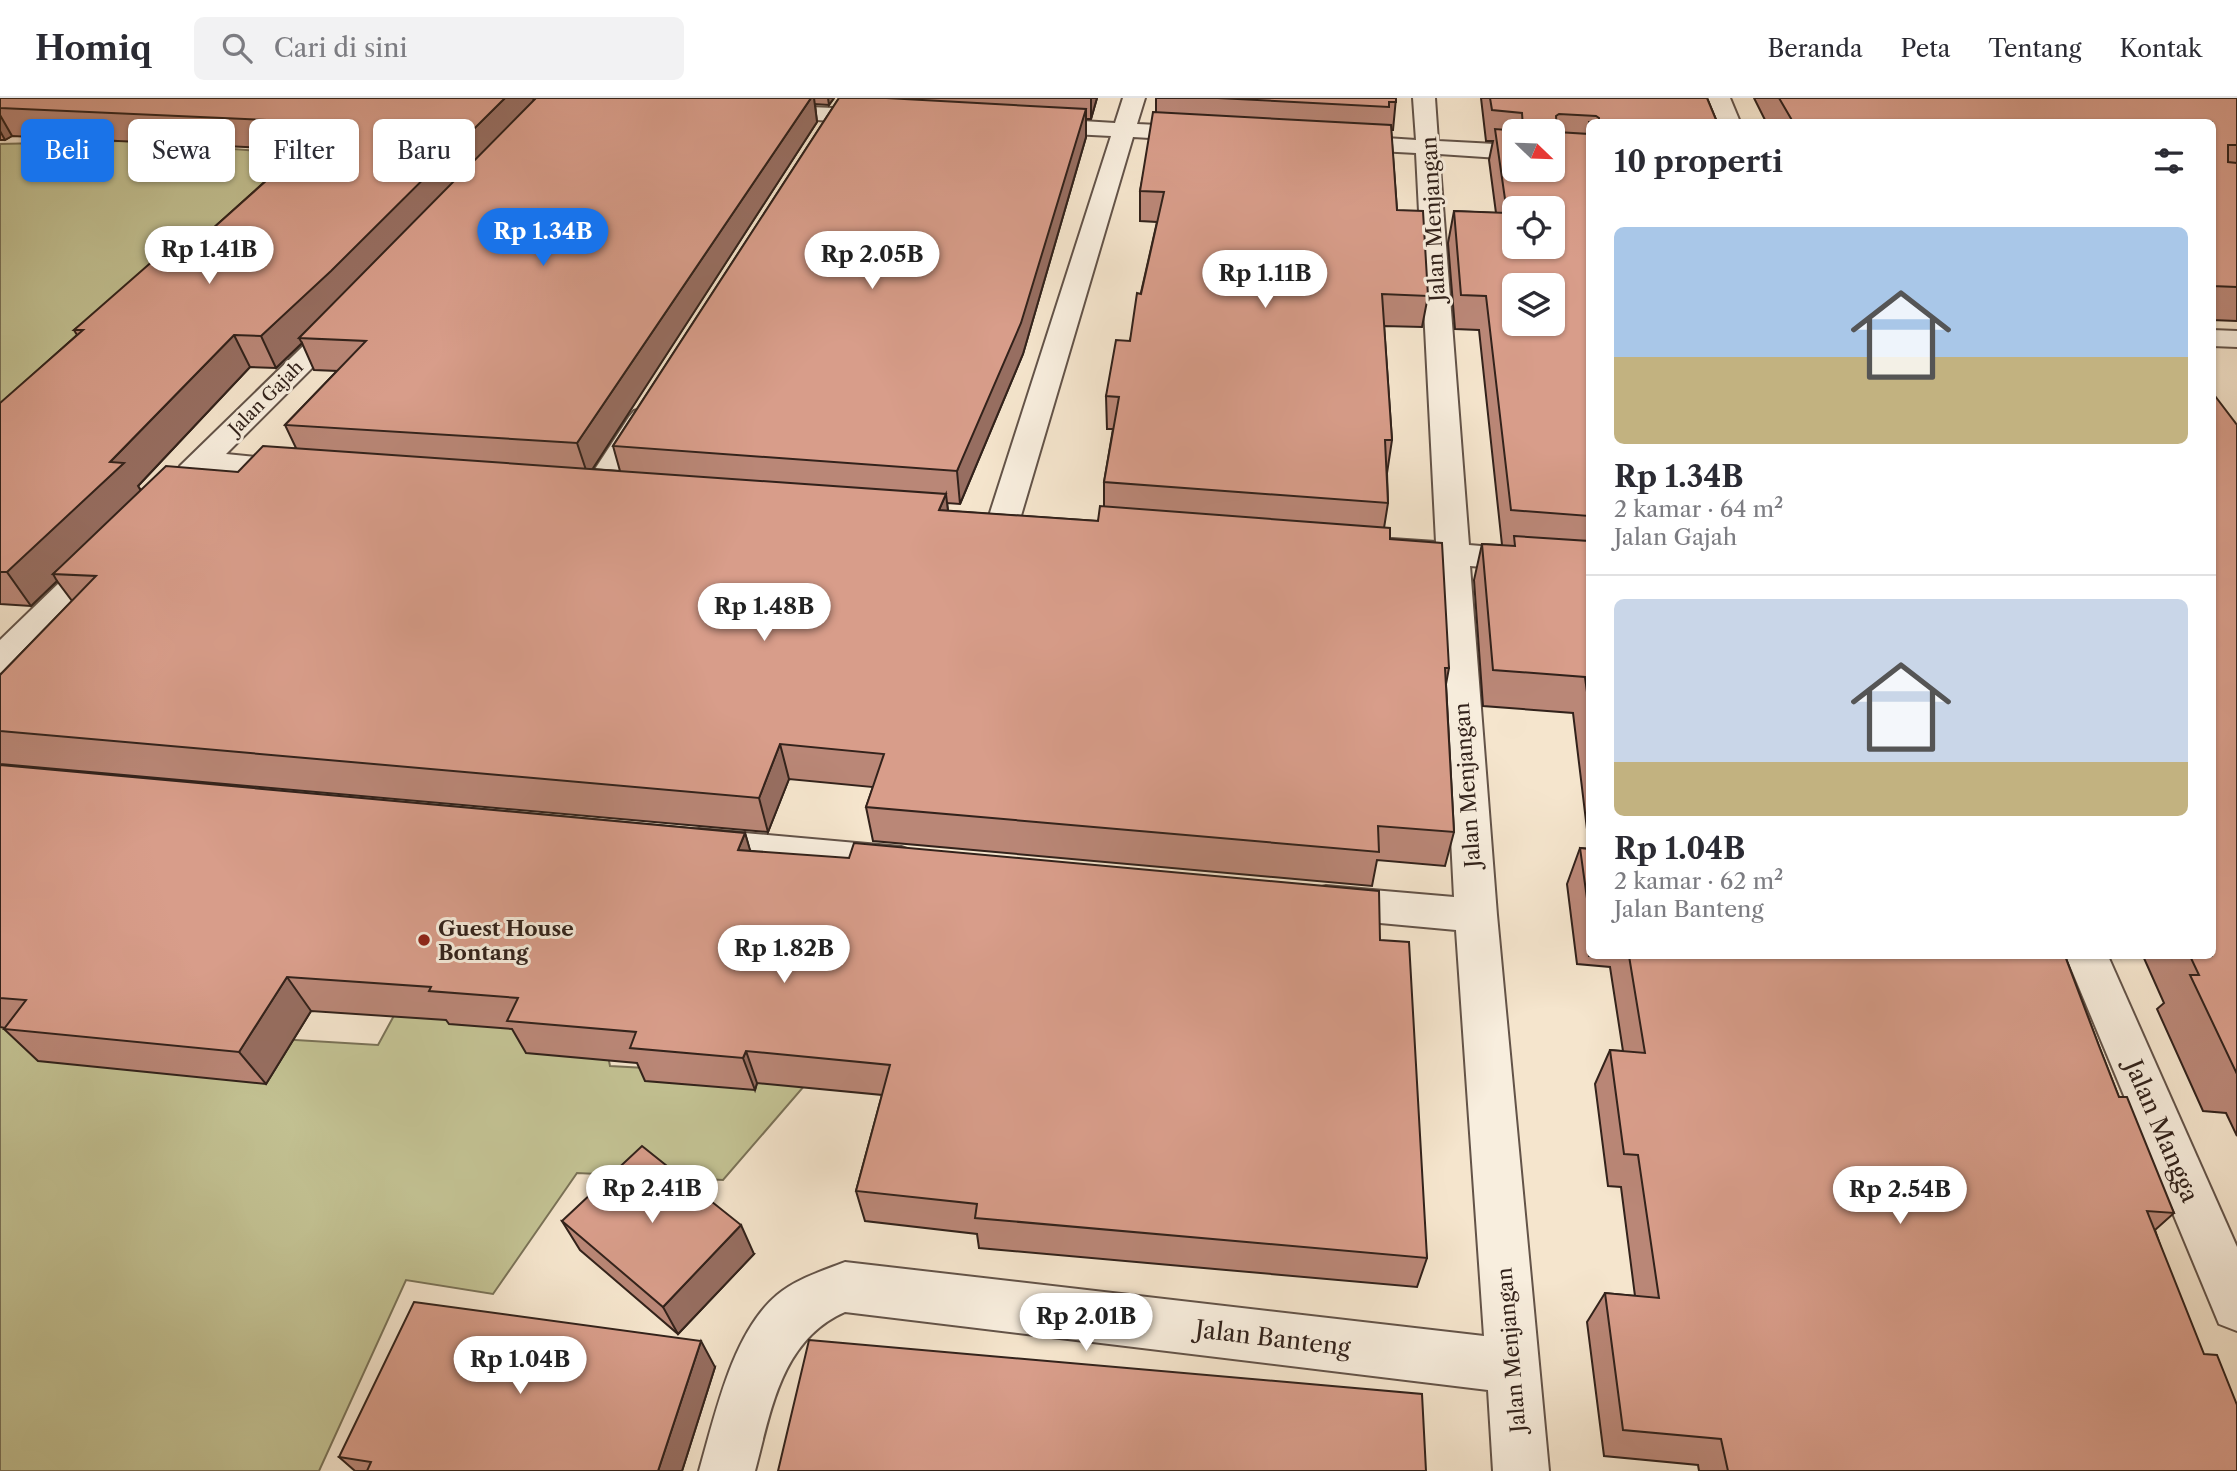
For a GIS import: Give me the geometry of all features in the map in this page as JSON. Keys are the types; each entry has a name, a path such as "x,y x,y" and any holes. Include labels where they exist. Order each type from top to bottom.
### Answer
{"street":[{"path":"1004,519 1134,98"},
{"name":"Jalan Menjangan","path":"1424,98 1476,915 1521,1471"},
{"path":"1719,98 1728,119"},
{"path":"822,138 842,106"},
{"path":"743,109 842,106 905,118"},
{"path":"1016,124 1222,136"},
{"path":"1319,141 1502,151"},
{"name":"Jalan Gajah","path":"173,490 364,300"},
{"path":"2216,338 2237,339"},
{"path":"598,489 658,395"},
{"path":"202,462 325,470"},
{"path":"0,661 125,538"},
{"path":"1357,547 1586,565"},
{"path":"668,841 933,866"},
{"path":"1295,899 1476,915"},
{"name":"Jalan Mangga","path":"2088,959 2237,1306"},
{"name":"Jalan Banteng","path":"727,1471 755,1373 782,1328 812,1301 845,1287 1512,1366"}],"shaded area":[{"path":"114,141 128,141 128,182 235,182 235,149 249,150 249,182 286,182 0,415 0,144 21,143 21,182 114,182"},
{"path":"403,999 602,1025 610,1066 812,1077 723,1180 577,1173 493,1294 406,1280 319,1471 0,1471 0,1022 378,1045"}],"building":[{"path":"0,98 505,98 475,128 475,119 373,119 373,182 421,182 261,336 234,335 110,462 124,463 7,572 0,572 0,403 83,330 74,330 155,259 165,259 198,230 210,231 265,182 359,182 359,119 249,119 0,108"},
{"path":"536,98 811,98 577,443 285,425 366,341 299,338 453,182 475,182 475,160"},
{"path":"839,98 1086,109 1021,323 957,471 613,446"},
{"path":"1218,98 1396,98 1396,102 1389,102 1389,107"},
{"path":"1490,98 1707,98 1716,119 1599,119 1596,116 1559,114 1556,119 1522,119 1522,113 1492,110"},
{"path":"1779,98 2237,98 2237,145 2228,145 2228,162 2237,163 2237,287 2216,286 2216,119 1791,119"},
{"path":"1153,112 1391,125 1397,210 1423,211 1428,296 1382,294 1392,440 1385,440 1388,503 1104,482 1119,397 1106,396 1116,340 1130,341 1137,293 1141,294 1164,192 1140,191"},
{"path":"1495,129 1502,130 1502,178"},
{"path":"1565,132 1586,134 1586,516 1511,510 1486,296 1461,295 1454,211 1502,213 1502,259 1565,259 1565,196 1505,196 1503,182 1565,182"},
{"path":"2216,397 2237,425 2237,1074 2190,975 2199,975 2191,959 2216,959"},
{"path":"263,446 946,494 939,510 1098,521 1100,506 1390,528 1390,539 1442,543 1449,668 1445,668 1454,832 1378,826 1379,852 866,807 884,754 780,744 759,798 0,731 0,675 96,576 53,574 166,466 238,472"},
{"path":"1514,536 1586,541 1586,684 1585,677 1493,670 1482,544 1515,546"},
{"path":"0,765 745,833 738,850 849,858 854,843 1379,891 1380,940 1409,942 1427,1258 975,1218 977,1204 856,1191 890,1065 746,1051 743,1058 630,1048 636,1032 507,1021 518,998 429,991 431,987 287,977 239,1052 4,1029 26,1000 0,998"},
{"path":"1580,848 1586,849 1586,891"},
{"path":"1629,959 2066,959 2119,1097 2127,1097 2174,1213 2147,1211 2204,1354 2217,1355 2237,1405 2237,1471 1728,1471 1721,1439 1623,1430 1605,1293 1659,1298 1638,1155 1624,1154 1610,1050 1645,1053"},
{"path":"642,1146 741,1225 663,1307 562,1221"},
{"path":"414,1302 701,1341 658,1471 367,1471 371,1462 339,1457"},
{"path":"809,1340 1422,1394 1426,1471 778,1471"}],"place":[{"name":"Guest House Bontang","path":"424,940"}]}
